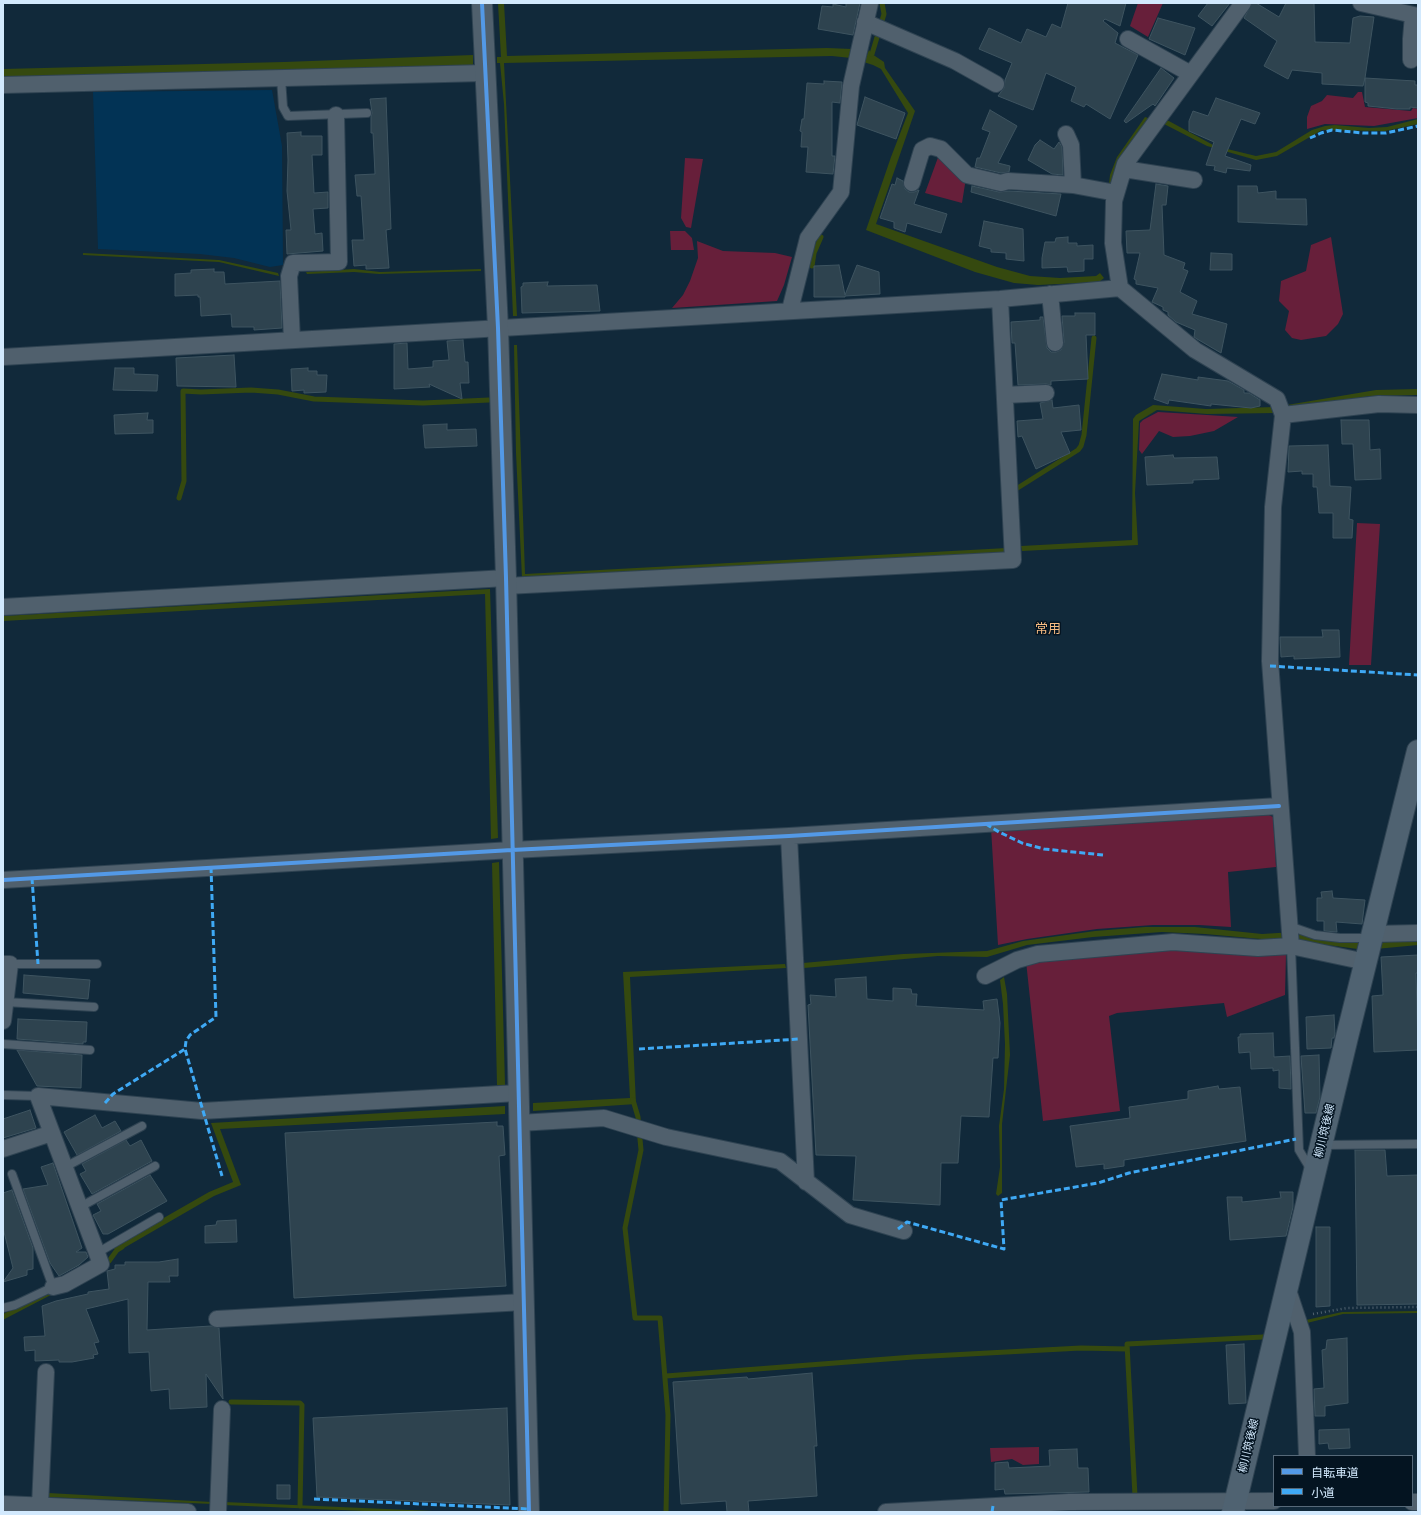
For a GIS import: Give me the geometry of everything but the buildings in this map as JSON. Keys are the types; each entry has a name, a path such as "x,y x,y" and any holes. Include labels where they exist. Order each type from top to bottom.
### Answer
{"main road":[{"name":"柳川筑後線","path":"1234,1506 1418,751"}],"street":[{"path":"482,3 498,328 506,582 529,1512"},
{"path":"790,310 808,238 841,192 851,86 870,3"},
{"path":"1243,3 1125,164 1114,201 1113,243 1120,288 1195,350 1277,399 1282,415 1273,508 1270,661 1290,946"},
{"path":"1360,3 1409,11 1411,60"},
{"path":"865,22 955,62 996,84"},
{"path":"1128,39 1191,74"},
{"path":"3,85 485,72"},
{"path":"292,340 290,276 293,263 339,262 336,115"},
{"path":"1066,134 1071,145 1073,184"},
{"path":"912,184 922,150 930,146 941,148 967,175 1000,183 1008,181 1073,184 1116,193"},
{"path":"1124,169 1194,180"},
{"path":"3,357 790,310 1000,299 1120,288"},
{"path":"1050,294 1055,343"},
{"path":"3,607 506,582 1013,560 1000,299"},
{"path":"1005,395 1046,393"},
{"path":"1282,415 1379,404 1418,405"},
{"path":"3,880 512,850 789,836 1279,806"},
{"path":"789,836 806,1182"},
{"path":"1372,936 1418,933"},
{"path":"985,976 1017,960 1038,954 1173,942 1258,948 1290,946 1366,962"},
{"path":"3,1021 6,964"},
{"path":"53,1287 65,1284 101,1264 38,1096 202,1111 518,1093"},
{"path":"519,1123 604,1118 666,1137 780,1161 850,1216 904,1231"},
{"path":"3,1149 52,1133"},
{"path":"1287,1287 1302,1332 1307,1455"},
{"path":"217,1319 524,1302"},
{"path":"40,1506 46,1372"},
{"path":"218,1512 222,1409"},
{"path":"886,1512 1058,1507 1234,1506 1273,1501"},
{"path":"3,1504 188,1512"}],"lane":[{"path":"281,78 283,107 288,116 368,113"},
{"path":"1289,926 1315,935 1340,938 1372,936"},
{"path":"1290,946 1299,1150 1314,1176"},
{"path":"6,964 97,964"},
{"path":"5,1002 94,1007"},
{"path":"3,1044 90,1050"},
{"path":"3,1095 38,1096"},
{"path":"65,1167 142,1126"},
{"path":"1322,1145 1418,1144"},
{"path":"80,1207 155,1166"},
{"path":"3,1308 53,1287 12,1174"},
{"path":"97,1253 159,1217"}],"path":[{"path":"1311,1314 1347,1308 1418,1307"}],"shaded area":[{"path":"498,3 504,3 507,56 827,48 852,49 867,55 869,50 872,54 884,62 885,68 915,111 876,224 997,267 1030,276 1060,278 1096,276 1100,273 1104,278 1099,282 1038,285 1014,283 975,272 866,230 908,113 881,69 873,65 851,58 832,56 504,63 517,316 513,316 504,104 500,63 497,63 497,57 501,57"},
{"path":"1138,3 1163,3 1148,37 1130,26"},
{"path":"473,55 473,65 3,78 3,69 284,62"},
{"path":"272,90 282,146 283,265 270,267 234,258 200,254 98,249 93,92"},
{"path":"1358,92 1362,92 1365,107 1411,111 1413,108 1418,109 1418,118 1374,126 1325,124 1307,129 1307,117 1311,106 1322,101 1327,95 1353,98"},
{"path":"1145,117 1151,119 1113,183 1109,184 1110,175 1117,157"},
{"path":"1418,119 1418,124 1385,131 1322,130 1277,156 1256,160 1207,146 1164,124 1167,120 1215,146 1256,156 1276,152 1312,130 1325,126 1335,125 1369,128 1387,127"},
{"path":"940,152 966,178 962,203 925,193"},
{"path":"685,158 703,159 691,228 686,227 681,218"},
{"path":"670,231 685,231 692,238 694,250 671,250"},
{"path":"1331,237 1343,314 1338,324 1326,336 1301,340 1292,338 1285,330 1289,311 1279,301 1281,281 1306,271 1311,245"},
{"path":"697,241 723,251 775,253 792,257 784,285 777,301 672,308 683,295 690,281 698,258"},
{"path":"83,253 219,260 278,273 279,276 219,262 83,255"},
{"path":"354,269 380,272 481,269 481,271 379,274 354,272 307,274 306,272"},
{"path":"514,345 517,345 525,574 1007,548 1007,552 522,578 516,453"},
{"path":"1418,389 1418,395 1370,396 1275,413 1207,414 1157,410 1139,421 1135,493 1138,545 1022,551 1021,546 1132,540 1133,419 1136,415 1153,405 1206,409 1275,407 1376,390"},
{"path":"1158,412 1238,417 1214,431 1190,436 1173,437 1159,431 1142,454 1139,450 1140,423"},
{"path":"1357,523 1380,524 1371,665 1349,665"},
{"path":"490,589 498,838 491,839 485,594 3,621 3,616"},
{"path":"1262,812 1273,817 1276,867 1228,872 1231,927 1153,925 1097,929 1027,939 998,945 991,828"},
{"path":"499,862 505,1085 497,1085 492,863"},
{"path":"1145,927 1195,927 1262,934 1294,932 1329,941 1362,941 1374,943 1418,940 1418,945 1365,950 1283,939 1261,939 1162,932 1093,937 1027,945 987,957 938,956 804,968 803,963 903,954 987,951 1023,941 1095,931"},
{"path":"1136,948 1286,954 1285,995 1227,1017 1224,1003 1117,1013 1109,1016 1120,1111 1043,1121 1026,961"},
{"path":"785,964 786,968 630,977 636,1104 533,1111 533,1103 630,1098 623,972"},
{"path":"1004,977 1007,994 1010,1055 1002,1124 1002,1193 998,1196 996,1194 1000,1167 999,1126 1004,1089 1005,1044 1000,980"},
{"path":"505,1106 505,1114 220,1129 241,1185 214,1196 117,1252 113,1247 209,1192 233,1182 211,1123"},
{"path":"1418,1311 1418,1313 1343,1314 1307,1323 1306,1320 1342,1312"},
{"path":"1039,1447 1039,1464 1023,1465 1012,1459 991,1462 990,1448"},
{"path":"48,1493 212,1502 213,1504 45,1497"},
{"path":"224,1502 456,1512 388,1512 223,1505"}],"waterway":[{"path":"872,54 884,14 882,3"},
{"path":"812,266 814,253 821,237"},
{"path":"1016,489 1078,450 1081,446 1084,435 1094,338"},
{"path":"179,498 184,481 183,391 201,392 251,390 278,392 314,399 423,403 489,400"},
{"path":"633,1100 638,1117 641,1150 625,1228 635,1318 660,1318 668,1415 666,1512"},
{"path":"103,1264 109,1261 117,1250 122,1247"},
{"path":"3,1317 53,1291"},
{"path":"1135,1496 1127,1344 1263,1337 1269,1335"},
{"path":"666,1376 913,1357 1081,1348 1127,1349"},
{"path":"231,1402 300,1403 302,1405 300,1506"}],"marked path":[{"path":"1310,138 1332,130 1363,133 1386,133 1418,126"},
{"path":"1270,666 1418,675"},
{"path":"986,824 1022,843 1044,849 1103,855"},
{"path":"211,867 216,1017 190,1035 186,1041 185,1049 222,1176"},
{"path":"32,878 38,964"},
{"path":"639,1049 799,1039"},
{"path":"105,1103 113,1094 185,1049"},
{"path":"898,1229 907,1222 1004,1249 1001,1200 1098,1183 1129,1173 1296,1139"},
{"path":"314,1499 529,1509"},
{"path":"992,1512 993,1506"}],"cycle path":[{"path":"482,3 498,328 506,578 529,1512"},
{"path":"3,880 512,850 789,836 1279,806"}],"district":[{"name":"常用","path":"1048,629"}]}
